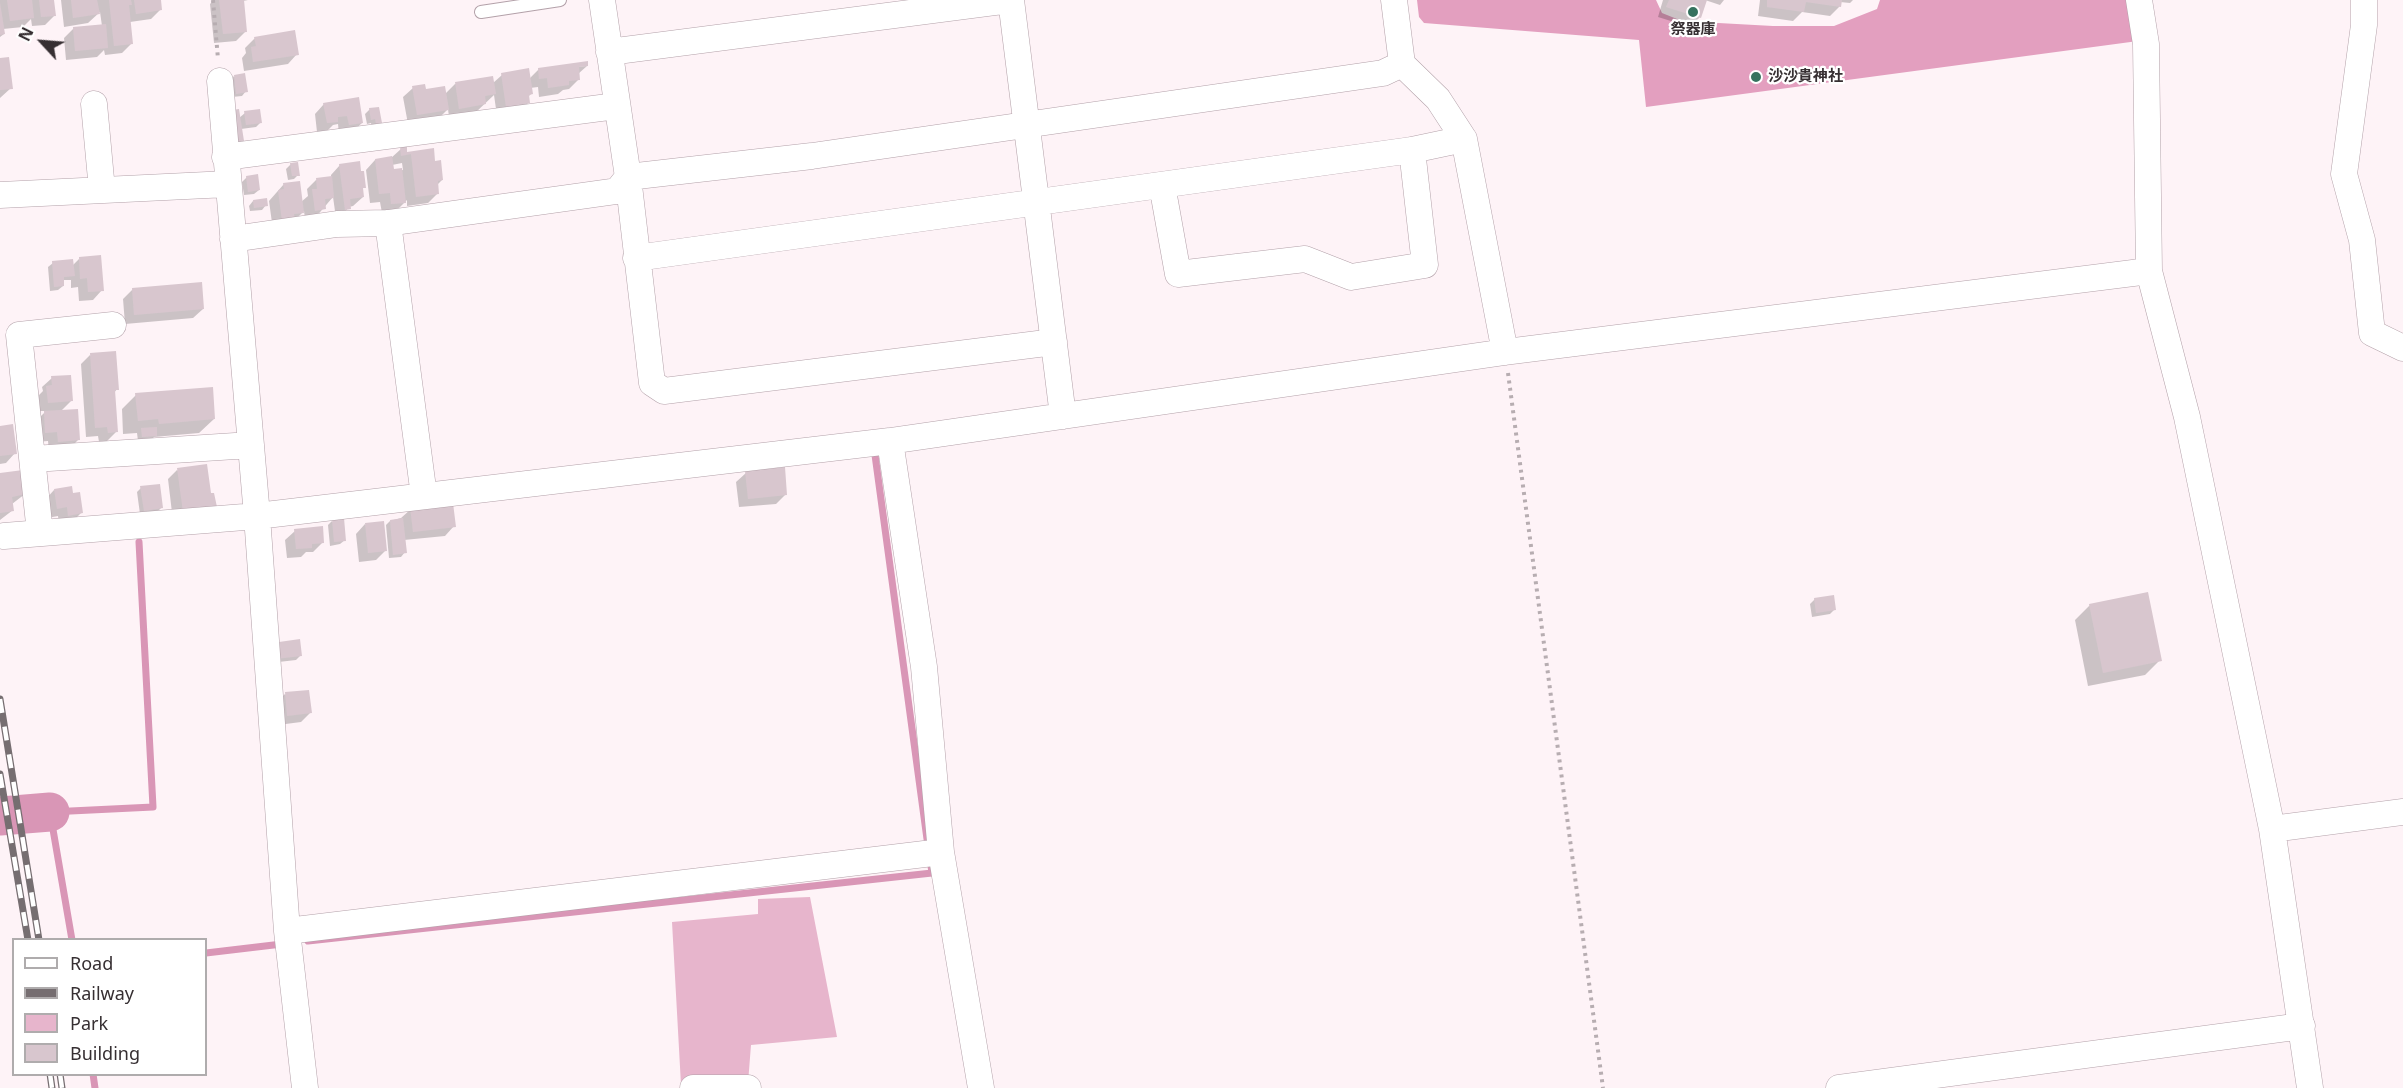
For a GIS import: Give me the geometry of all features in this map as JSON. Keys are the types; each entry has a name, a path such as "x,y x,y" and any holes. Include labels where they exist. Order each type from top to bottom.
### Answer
{"street":[{"path":"602,0 628,177 652,384 664,391 1054,342"},
{"path":"609,52 1010,0 1063,416"},
{"path":"1394,0 1402,64 1438,99 1464,139 1505,352"},
{"path":"2139,0 2146,44 2149,271 2187,417 2272,829 2310,1088"},
{"path":"2364,0 2364,25 2344,174 2362,240 2372,333 2403,348"},
{"path":"233,239 337,224 388,223 617,191 628,177 812,156 1383,73 1402,64"},
{"path":"220,81 257,516 287,931 305,1088"},
{"path":"94,104 102,190"},
{"path":"225,157 616,106"},
{"path":"636,258 1412,150 1464,139"},
{"path":"1162,185 1178,274 1305,260 1351,277 1425,265 1412,150"},
{"path":"0,195 228,183"},
{"path":"388,223 424,496"},
{"path":"3,536 257,516 890,441 1505,352 2149,271"},
{"path":"40,533 19,335 112,325"},
{"path":"890,441 924,667 941,852 981,1088"},
{"path":"33,459 251,445"},
{"path":"2272,829 2403,812"},
{"path":"287,931 941,852"},
{"path":"1839,1088 2302,1026"},
{"path":"693,1088 748,1088"}],"lane":[{"path":"481,12 560,0"}],"path":[{"path":"213,0 220,81"},
{"path":"1505,352 1603,1088"}],"green space":[{"path":"810,897 837,1037 751,1045 748,1083 681,1085 672,922 758,914 758,899"}],"shaded area":[{"name":"沙沙貴神社","path":"1417,0 1656,0 1662,13 1682,21 1773,26 1834,26 1877,9 1880,0 2134,0 2138,41 1646,107 1639,40 1424,23 1419,17"}],"building":[{"path":"7,0 32,0 34,18 10,21"},
{"path":"39,0 54,0 56,16 41,17"},
{"path":"71,0 97,0 100,14 73,18"},
{"path":"109,0 131,0 132,5 129,5 133,44 114,46"},
{"path":"134,0 161,0 162,10 136,14"},
{"path":"219,0 244,0 247,32 223,34"},
{"name":"祭器庫","path":"1669,0 1707,0 1701,18 1666,7"},
{"path":"1767,0 1842,0 1841,7 1806,2 1804,12 1767,7"},
{"path":"0,3 5,34 0,35"},
{"path":"106,24 108,48 75,51 73,27"},
{"path":"295,30 299,55 253,62 251,47 256,46 254,37"},
{"path":"9,57 13,89 0,90 0,58"},
{"path":"588,61 588,66 579,67 580,80 569,81 569,85 548,88 547,78 539,79 538,68"},
{"path":"529,68 533,94 529,95 530,103 506,107 501,73"},
{"path":"245,73 248,92 236,94 234,75"},
{"path":"493,76 496,94 485,96 486,104 459,109 455,82"},
{"path":"425,84 426,89 445,86 449,110 417,115 412,86"},
{"path":"359,97 363,123 349,125 347,116 338,117 338,122 327,123 323,103"},
{"path":"379,107 382,123 376,124 375,119 371,120 369,108"},
{"path":"239,109 244,141 229,143 224,111"},
{"path":"260,109 262,123 246,125 244,111"},
{"path":"407,146 407,152 434,148 435,161 441,160 443,180 438,181 439,194 416,197 411,154 401,156 400,147"},
{"path":"392,156 394,169 402,168 406,203 391,204 390,193 379,194 375,159"},
{"path":"360,161 366,188 363,188 364,197 350,199 351,209 345,210 339,164"},
{"path":"298,162 300,176 292,176 290,163"},
{"path":"258,174 260,190 248,192 246,176"},
{"path":"332,176 334,198 325,199 326,209 315,211 312,189 317,189 316,178"},
{"path":"300,181 304,213 294,214 295,219 282,221 278,190 284,189 283,183"},
{"path":"267,198 268,206 254,208 253,200"},
{"path":"101,255 104,291 88,292 87,278 80,279 79,257"},
{"path":"73,259 75,276 64,277 64,286 54,287 52,261"},
{"path":"202,282 204,309 134,315 132,288"},
{"path":"116,351 119,390 115,390 118,432 108,433 107,427 95,428 90,353"},
{"path":"71,375 73,401 48,403 46,386 52,385 51,376"},
{"path":"213,387 215,419 159,424 158,419 138,421 135,393"},
{"path":"78,409 80,440 58,442 57,432 45,433 44,411"},
{"path":"13,424 17,454 0,456 0,426"},
{"path":"157,427 157,436 142,437 141,428"},
{"path":"207,464 211,493 214,493 217,507 183,512 177,468"},
{"path":"785,467 787,495 748,499 745,471"},
{"path":"23,470 26,494 12,497 14,511 0,513 0,473"},
{"path":"160,484 163,508 144,511 140,486"},
{"path":"72,486 73,493 80,492 83,513 68,516 67,507 57,509 54,489"},
{"path":"453,503 456,527 413,532 410,507"},
{"path":"344,518 346,541 334,542 332,519"},
{"path":"403,518 407,553 393,555 390,520"},
{"path":"384,521 387,551 368,553 365,523"},
{"path":"323,526 324,543 312,544 312,548 296,549 294,529"},
{"path":"2148,592 2162,661 2103,673 2089,604"},
{"path":"1834,595 1836,610 1816,613 1814,598"},
{"path":"300,639 302,656 274,659 272,643"},
{"path":"309,690 312,713 287,716 285,692"}],"waterway":[{"path":"875,455 927,839"},
{"path":"72,938 50,812 153,807 139,542"},
{"path":"0,816 50,812"},
{"path":"308,941 932,873 931,866"},
{"path":"207,953 282,944"},
{"path":"93,1076 95,1088"}],"railway":[{"path":"0,699 39,938"},
{"path":"0,774 28,938"},
{"path":"50,1076 52,1088"},
{"path":"60,1076 62,1088"}],"place":[{"name":"祭器庫","path":"1693,12"},
{"name":"沙沙貴神社","path":"1756,77"}]}
